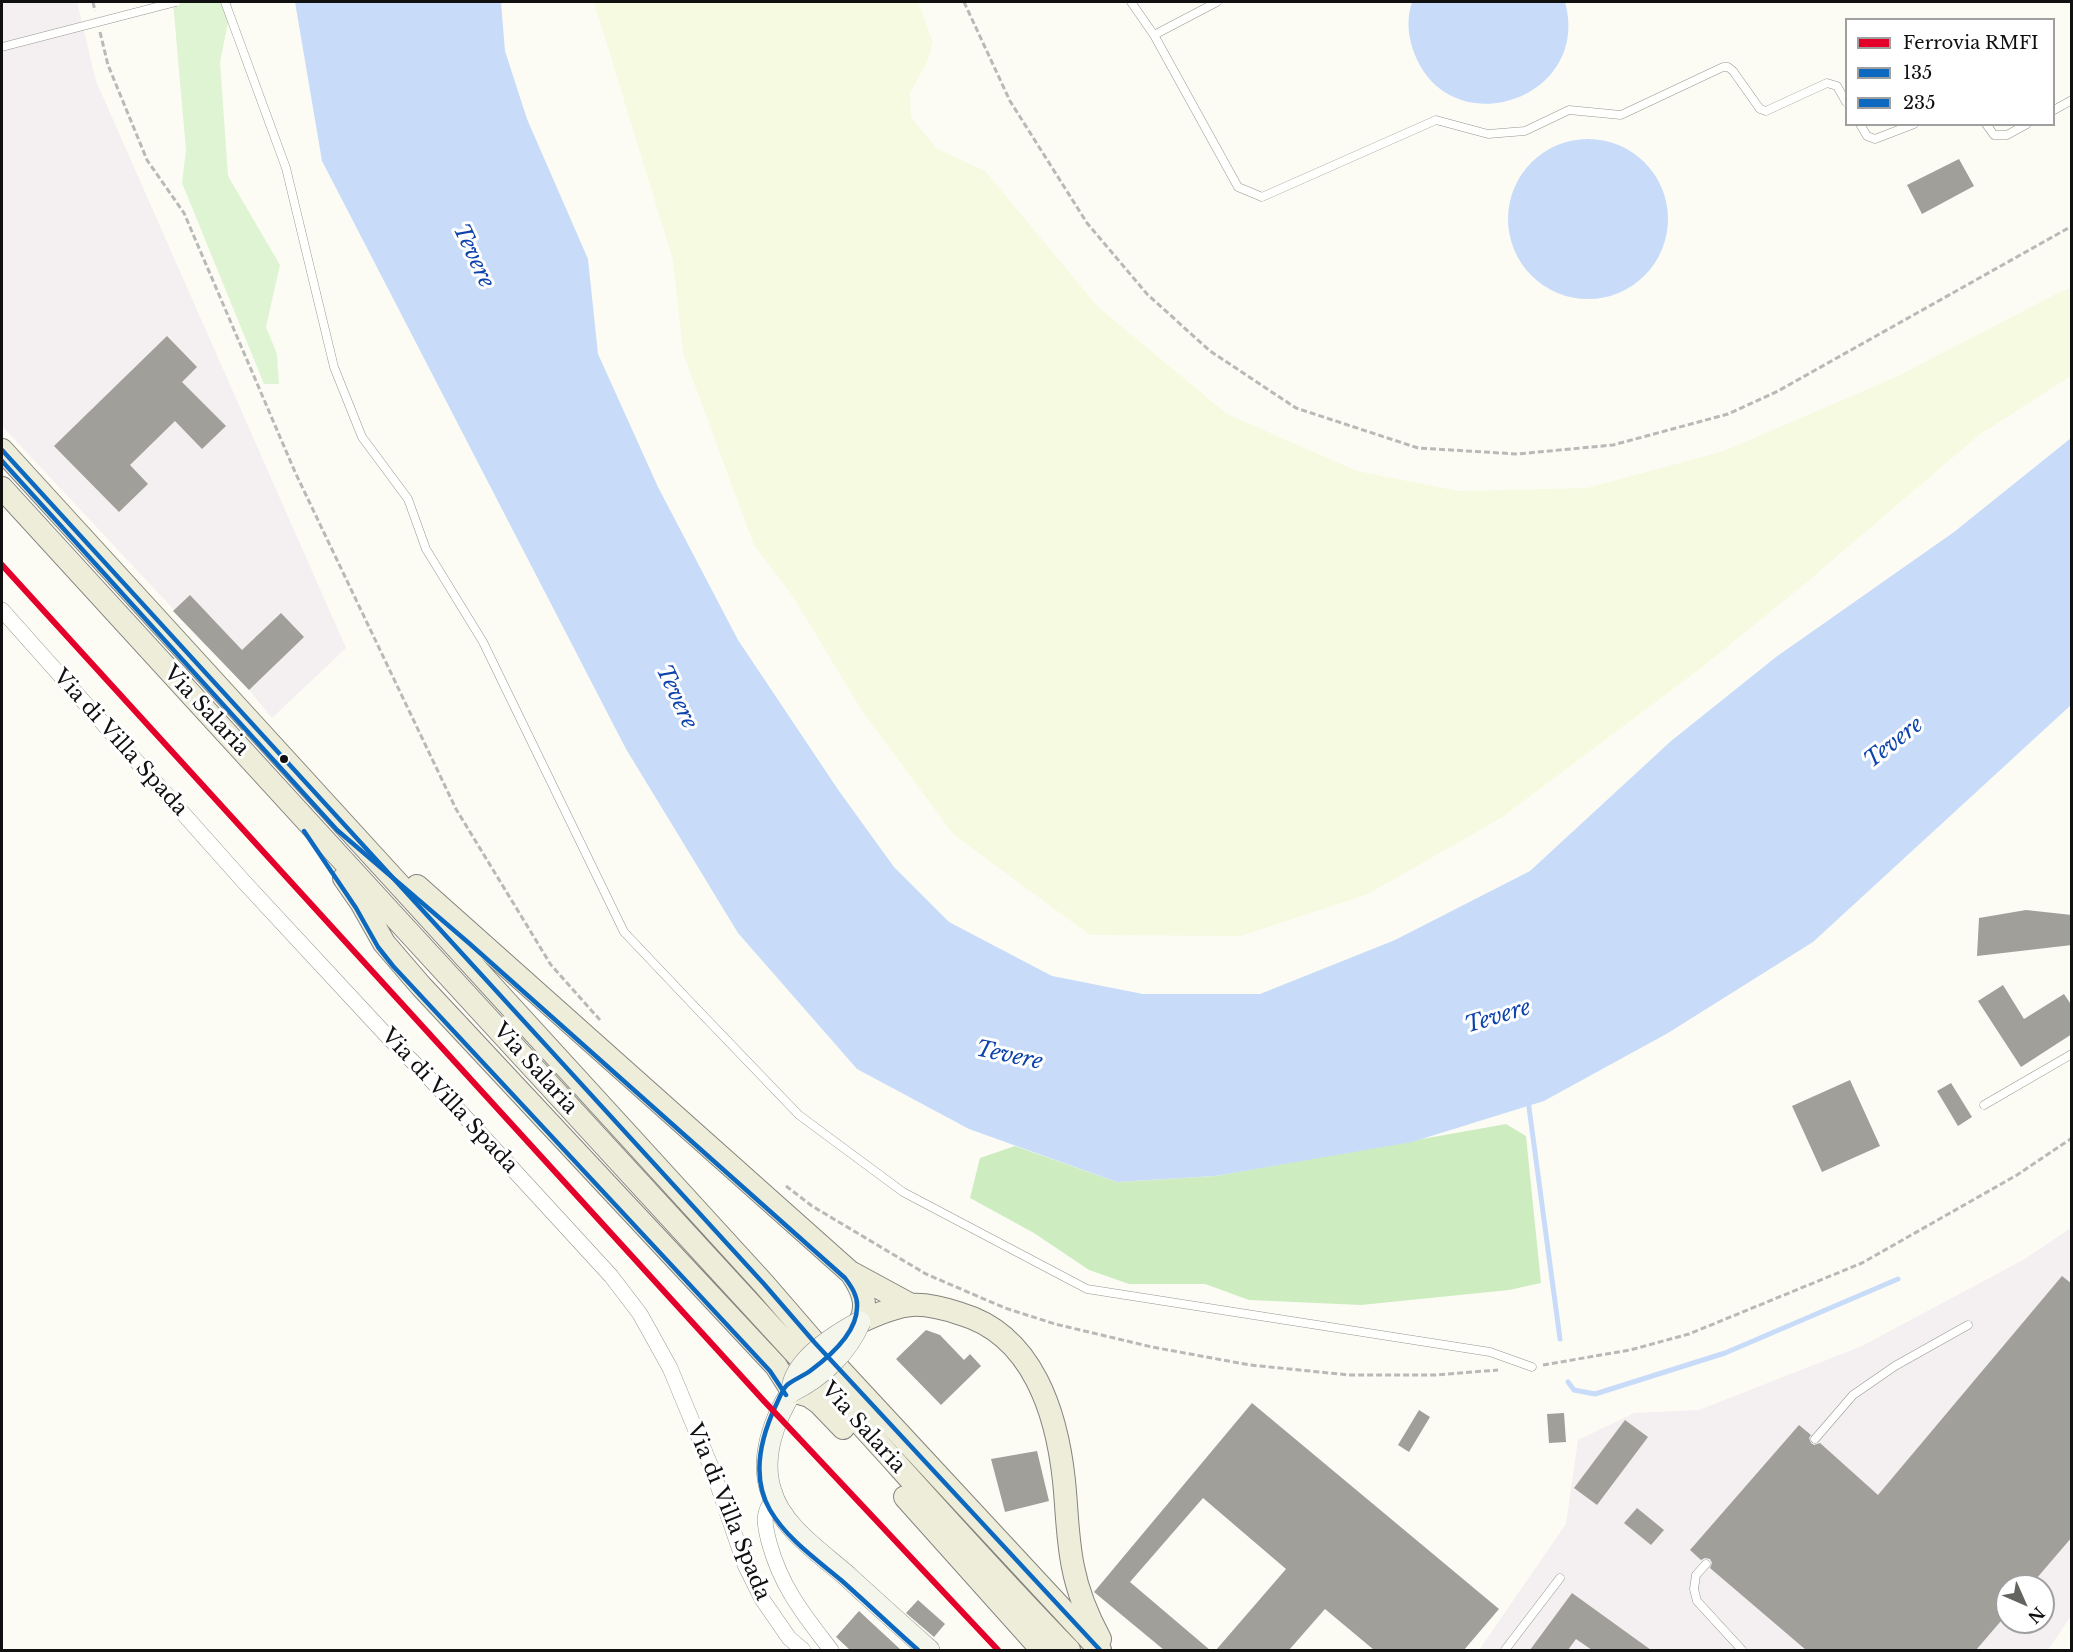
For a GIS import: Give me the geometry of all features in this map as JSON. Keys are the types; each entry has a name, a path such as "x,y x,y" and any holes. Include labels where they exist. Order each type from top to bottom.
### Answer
{"main road":[{"name":"Via Salaria","path":"2,450 764,1284 815,1343 1100,1650"},
{"name":"Via Salaria","path":"2,488 822,1381 963,1538 1069,1650"},
{"path":"302,814 362,904 390,951 776,1366 792,1391 809,1396 824,1407 1042,1650"},
{"path":"342,824 459,923 851,1273 860,1286 864,1298 865,1309 860,1322"},
{"path":"851,1273 911,1305 954,1311 986,1324 1017,1350 1038,1381 1051,1410 1056,1433 1076,1581 1088,1616 1106,1650"},
{"path":"860,1322 911,1305"}],"street":[{"name":"Via di Villa Spada","path":"2,610 245,883 431,1080 611,1276 644,1320 670,1368 714,1474 746,1565 762,1599 789,1638 803,1650"},
{"path":"860,1322 855,1334 841,1354 815,1376 792,1391 773,1430 768,1459 771,1491 798,1532 929,1650"},
{"name":"Via di Villa Spada","path":"771,1491 764,1521 774,1561 796,1605 831,1650"}],"lane":[{"path":"2,47 176,2"},
{"path":"225,2 286,168 334,367 362,438 408,499 426,549 483,642 624,932 699,1011 800,1115 903,1192 1087,1289 1490,1352 1532,1367"},
{"path":"1131,2 1154,35 1238,187 1262,197 1436,120 1488,134 1525,131 1569,110 1621,115 1723,67 1728,67 1733,71 1760,109 1766,111 1827,83 1837,86 1845,100"},
{"path":"1154,35 1217,2"},
{"path":"2055,109 2072,100"},
{"path":"1861,126 1867,136 1875,139 1909,126"},
{"path":"1987,126 1994,135 2007,135 2023,126"},
{"path":"1984,1105 2072,1054"},
{"path":"1815,1438 1853,1395 1895,1366 1968,1325"},
{"path":"1706,1564 1696,1575 1694,1589 1697,1601 1743,1650"},
{"path":"1505,1650 1560,1578"}],"path":[{"path":"93,2 95,12"},
{"path":"964,2 1016,110 1087,223 1147,294 1210,351 1296,408 1418,448 1517,454 1613,445 1728,414 1778,391 2072,226"},
{"path":"98,22 108,64 147,160 184,213 295,472 456,809 551,965 602,1023"},
{"path":"1532,1367 1630,1350 1689,1334 1862,1263 2017,1175 2072,1138"},
{"path":"784,1184 812,1206 926,1274 1005,1308 1055,1324 1152,1347 1250,1365 1349,1375 1435,1375 1500,1370"}],"shaded area":[{"path":"2,2 77,2 96,81 346,648 272,718 249,690 2,426"},
{"path":"2071,1228 2071,1616 2048,1650 1479,1650 1566,1524 1578,1440 1634,1413 1699,1410 1862,1346 2023,1260"}],"green space":[{"path":"173,2 232,2 220,62 228,176 280,265 266,327 277,354 279,384 264,384 182,183 186,150"},
{"path":"594,2 918,2 933,42 928,60 910,93 911,117 936,148 985,171 1098,307 1227,414 1357,471 1458,491 1587,488 1724,451 1898,376 2071,288 2071,376 1979,435 1801,587 1701,668 1501,818 1368,894 1241,936 1090,935 954,835 862,711 792,595 754,545 683,353 673,260"},
{"path":"1506,1124 1526,1136 1541,1283 1509,1290 1361,1305 1249,1300 1205,1284 1129,1284 1089,1270 1034,1233 970,1198 980,1158 1015,1146 1117,1182 1215,1176"}],"water":[{"name":"Tevere","path":"295,2 501,2 505,51 527,119 588,259 598,354 658,487 738,640 839,791 894,867 949,922 1052,976 1143,994 1260,994 1395,940 1530,871 1671,741 1776,657 1954,532 2071,438 2071,705 1813,942 1668,1033 1544,1101 1412,1142 1215,1176 1117,1182 969,1129 857,1069 738,933 626,749 322,161"},
{"path":"1412,2 1565,2 1568,36 1558,64 1539,85 1514,99 1486,104 1458,99 1433,83 1415,55 1409,29"},
{"path":"1588,139 1604,140 1619,145 1633,152 1645,162 1655,174 1662,188 1667,203 1667,235 1662,250 1655,264 1645,276 1633,286 1619,293 1604,298 1588,299 1572,298 1557,293 1543,286 1531,276 1521,264 1514,250 1509,235 1508,219 1509,203 1514,188 1521,174 1531,162 1543,152 1557,145 1572,140"}],"building":[{"path":"1959,159 1974,186 1922,214 1907,185"},
{"path":"167,336 197,367 182,382 226,426 202,449 175,421 130,465 148,484 119,512 54,446"},
{"path":"190,595 242,650 281,613 304,637 249,690 173,611"},
{"path":"2026,910 2072,915 2072,945 1977,956 1979,918"},
{"path":"2003,985 2024,1019 2064,994 2072,1006 2072,1034 2021,1067 1978,1001"},
{"path":"1850,1080 1880,1146 1822,1172 1792,1106"},
{"path":"1951,1083 1972,1117 1958,1126 1937,1091"},
{"path":"2062,1276 2072,1284 2072,1537 2040,1574 1995,1574 1995,1628 1976,1650 1806,1650 1710,1568 1712,1563 1710,1559 1701,1560 1690,1550 1799,1425 1811,1435 1809,1438 1811,1443 1814,1445 1820,1443 1878,1495"},
{"path":"926,1330 940,1335 964,1360 970,1354 981,1366 941,1405 896,1359"},
{"path":"1252,1403 1499,1609 1464,1650 1374,1650 1325,1609 1289,1650 1216,1650 1286,1569 1203,1498 1130,1582 1210,1650 1164,1650 1094,1592"},
{"path":"1419,1410 1430,1417 1409,1452 1398,1445"},
{"path":"1564,1413 1566,1442 1549,1443 1547,1414"},
{"path":"1625,1420 1648,1437 1597,1505 1574,1488"},
{"path":"1037,1451 1049,1501 1005,1512 991,1459"},
{"path":"1637,1508 1664,1530 1651,1545 1624,1523"},
{"path":"1572,1593 1651,1650 1592,1650 1576,1639 1568,1650 1530,1650"},
{"path":"918,1600 945,1624 934,1637 906,1613"},
{"path":"859,1611 901,1650 850,1650 836,1637"}],"waterway":[{"path":"1528,1100 1560,1339"},
{"path":"1568,1382 1574,1390 1595,1394 1725,1353 1898,1279"}],"rail line":[{"name":"RMFI","path":"2,565 764,1401 998,1650"}],"transit line":[{"name":"135","path":"2,450 764,1284 815,1343 1100,1650"},
{"name":"235","path":"2,461 337,830 470,944 845,1278 854,1291 857,1303 856,1317 841,1344 810,1371 787,1385 782,1392 762,1444 761,1484 770,1510 793,1539 918,1650"},
{"name":"235","path":"304,831 356,908 378,947 393,966 770,1371 786,1395"}]}
